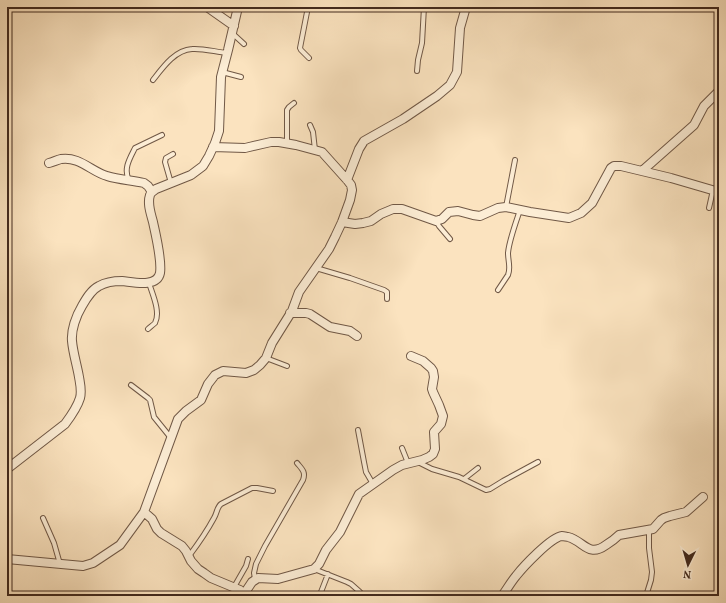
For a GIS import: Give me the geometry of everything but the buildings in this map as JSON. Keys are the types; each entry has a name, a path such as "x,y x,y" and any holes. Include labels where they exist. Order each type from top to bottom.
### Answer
{"street":[{"path":"207,7 233,29"},
{"path":"7,469 65,424 77,406 80,397 80,384 73,348 72,333 81,308 90,293 98,286 112,281 132,283 154,282 158,278 160,273 160,265 157,239 150,210 150,195 156,189 191,175 203,166 213,147 218,131 221,77 238,7"},
{"path":"347,180 359,149 364,141 403,119 437,96 450,85 457,72 460,28 466,7"},
{"path":"642,171 694,125 704,106 719,91"},
{"path":"7,559 83,566 94,563 120,545 144,512 178,419 201,400 208,384 215,375 223,371 246,373 260,366 290,314 299,292 329,249 342,222 352,190 351,185 322,152 279,142 270,142 245,148 213,147"},
{"path":"50,163 61,159 74,160 106,176 144,183 152,192"},
{"path":"342,222 355,224 371,221 393,209 402,209 436,221 442,219 449,212 458,211 480,216 498,208 506,207 569,218 581,213 592,203 611,168 614,166 620,166 671,178 716,191"},
{"path":"290,314 310,314 330,326 350,331 357,336"},
{"path":"144,512 152,519 157,529 161,533 182,546 194,566 204,573 240,590 244,595 258,578 278,579 314,569 319,564 328,547 340,532 357,497 362,492 402,465 429,457 433,454 435,449 434,432 441,424 443,416 432,389 434,377 431,368 423,361 411,356"},
{"path":"502,596 517,575 546,545 562,536 572,538 592,550 601,548 618,536 653,529 664,518 686,512 703,497"}],"lane":[{"path":"308,7 300,48 309,58"},
{"path":"417,71 422,43 424,7"},
{"path":"233,29 244,44"},
{"path":"154,80 172,58 183,51 195,49 227,53"},
{"path":"222,72 241,76"},
{"path":"287,143 287,110 294,103"},
{"path":"310,125 313,132 315,150"},
{"path":"130,180 127,175 127,170 135,148 162,135"},
{"path":"171,183 165,162 166,158 173,154"},
{"path":"506,207 515,160"},
{"path":"709,208 716,191"},
{"path":"498,290 509,273 510,267 508,252 520,210"},
{"path":"436,221 450,239"},
{"path":"316,268 384,290 386,292 387,299"},
{"path":"148,329 155,322 157,312 157,307 149,282"},
{"path":"266,358 287,366"},
{"path":"132,385 148,398 151,403 154,417 171,438"},
{"path":"358,430 366,472 373,484"},
{"path":"402,448 408,463"},
{"path":"417,461 432,469 464,479 483,490 488,490 538,462"},
{"path":"255,580 254,573 256,564 304,478 304,472 297,463"},
{"path":"464,479 478,468"},
{"path":"188,556 198,544 221,504 252,488 273,491"},
{"path":"43,518 54,543 60,564"},
{"path":"646,596 652,572 649,548 649,530"},
{"path":"233,588 246,566 248,559"},
{"path":"314,569 351,584 360,592"},
{"path":"321,592 328,574"}]}
